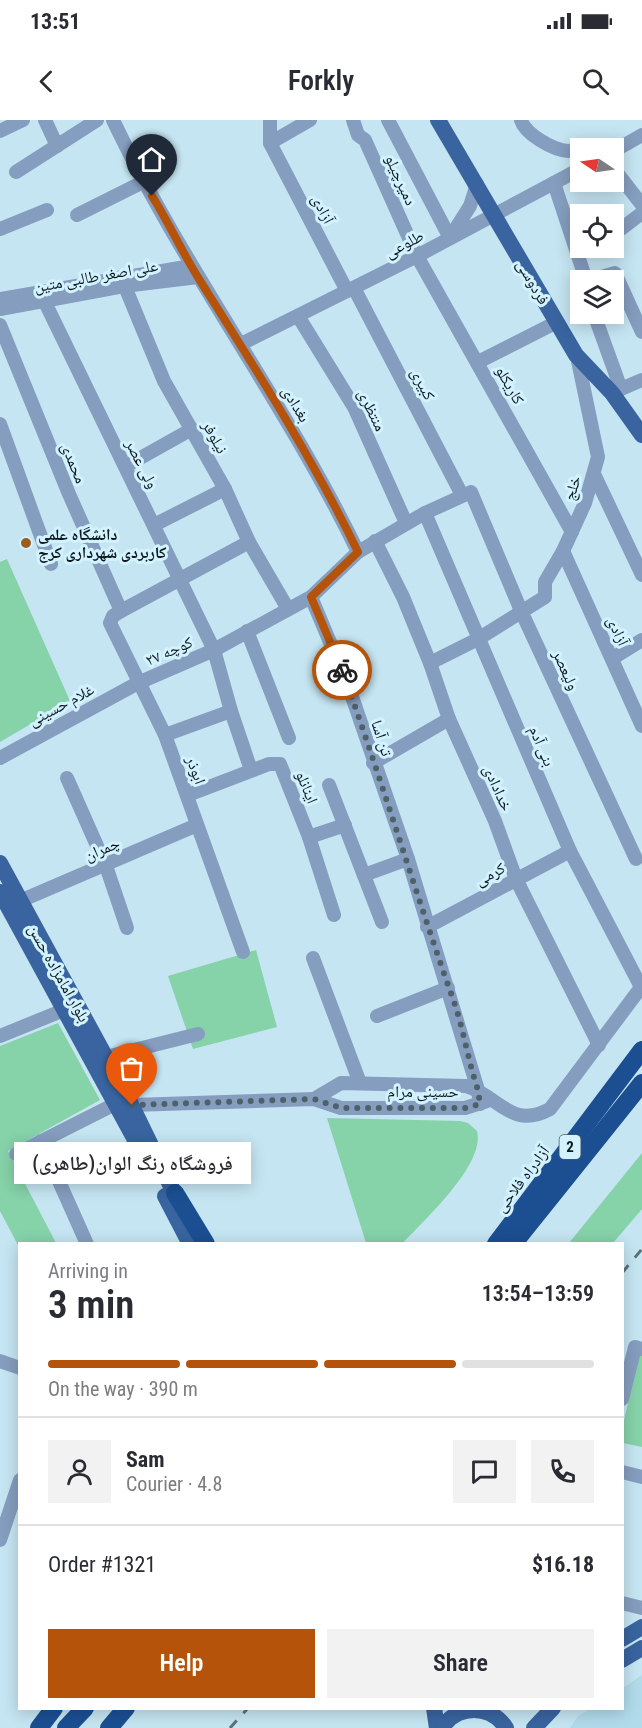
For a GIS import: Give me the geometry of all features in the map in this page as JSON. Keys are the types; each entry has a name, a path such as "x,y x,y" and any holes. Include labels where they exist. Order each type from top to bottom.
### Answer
{"highway":[{"name":"آزادراه فلاحی","path":"498,1242 642,1050"},
{"name":"آزادراه فلاحی","path":"515,1242 642,1083"},
{"path":"174,1202 204,1242"},
{"path":"486,1242 524,1209"},
{"path":"39,1728 52,1710"},
{"path":"66,1728 83,1710"},
{"path":"109,1728 124,1710"}],"main road":[{"name":"فردوسی","path":"438,120 576,355 616,391 642,435"},
{"name":"بلوار امامزاده حسن","path":"0,863 6,900 64,1010 124,1104 174,1202 198,1242"},
{"name":"بلوار امامزاده حسن","path":"6,900 106,1057 124,1104"},
{"name":"بلوار امامزاده حسن","path":"174,1202 189,1242"},
{"path":"174,1202 181,1242"},
{"path":"624,1638 642,1627"},
{"path":"624,1659 642,1648"},
{"path":"434,1710 437,1728"},
{"path":"442,1728 452,1716 473,1710"},
{"path":"484,1710 495,1716 506,1728"},
{"path":"534,1728 551,1710"}],"street":[{"path":"0,131 23,120"},
{"path":"45,120 57,146"},
{"path":"113,120 142,182 170,224 194,271"},
{"path":"270,120 270,143 310,120"},
{"name":"دمیرچیلو","path":"353,120 358,135 365,140 417,256"},
{"path":"388,120 450,238"},
{"path":"521,120 523,128 554,147 570,151"},
{"path":"16,172 93,121"},
{"path":"624,145 642,135"},
{"name":"آزادی","path":"270,143 351,290"},
{"name":"طلوعی","path":"241,344 417,256 570,174"},
{"path":"77,215 142,182"},
{"path":"624,182 642,205"},
{"path":"554,183 583,270"},
{"path":"450,238 470,206 477,184"},
{"path":"0,229 47,210"},
{"path":"624,227 642,213"},
{"name":"کاریکلو","path":"417,256 572,532"},
{"name":"علی اصغر طالبی متین","path":"0,309 42,297 123,281 194,271"},
{"name":"بغدادی","path":"194,271 241,344 327,489 358,552"},
{"name":"نیلوفر","path":"123,281 164,381 225,489 249,542 288,609"},
{"name":"کبیری","path":"351,290 467,493"},
{"path":"624,293 642,332"},
{"name":"علی اصغر طالبی متین","path":"0,299 42,297"},
{"name":"ولی عصر","path":"42,297 214,650 251,770"},
{"name":"منتظری","path":"298,316 354,407 406,524"},
{"path":"478,362 556,322"},
{"path":"597,324 616,391 642,380"},
{"name":"محمدی","path":"0,325 69,494 121,611"},
{"name":"خلج","path":"522,613 545,597 545,582 563,551 585,503 598,457 576,355"},
{"path":"0,424 51,564"},
{"path":"126,466 192,429"},
{"path":"594,474 642,575"},
{"path":"154,525 225,489"},
{"path":"311,597 358,552 425,513 467,493"},
{"name":"ولیعصر","path":"467,493 636,860"},
{"name":"بنی آدم","path":"425,513 570,851 642,986"},
{"name":"خدادادی","path":"375,541 430,663 449,719 495,821 516,879 599,1045"},
{"path":"121,611 249,542"},
{"name":"آزادی","path":"563,551 642,726"},
{"name":"کوچه ۲۷","path":"138,683 214,650 311,597"},
{"name":"تن آسا","path":"311,597 344,676 408,859 476,1083"},
{"name":"ابوذر","path":"121,611 113,616 110,623 138,683 154,708 165,735 243,952"},
{"path":"430,663 478,639 522,613"},
{"path":"247,631 289,738"},
{"path":"613,658 642,640"},
{"name":"غلام حسینی","path":"0,758 138,683"},
{"path":"165,735 231,711"},
{"path":"373,763 449,719"},
{"name":"اینانلو","path":"188,795 251,770 269,764 280,764 309,837 334,915"},
{"path":"67,778 106,866 127,928"},
{"path":"330,785 382,922"},
{"name":"چمران","path":"6,900 106,866 197,825"},
{"path":"309,837 345,825"},
{"name":"کرمی","path":"427,927 570,851"},
{"path":"364,875 408,859"},
{"path":"313,958 360,1083"},
{"path":"485,1102 515,1114 539,1114 550,1109 642,986"},
{"path":"376,1016 448,988"},
{"path":"0,1036 64,1010"},
{"path":"106,1057 198,1034"},
{"name":"حسینی مرام","path":"124,1104 314,1099 341,1108 465,1108 485,1102 476,1083 466,1086 341,1083 314,1099"},
{"path":"16,1154 124,1104"},
{"path":"41,1141 86,1242"},
{"path":"624,1393 638,1348"},
{"path":"0,1361 18,1367"},
{"path":"624,1472 642,1477"},
{"path":"0,1540 18,1486"},
{"path":"624,1604 642,1608"}],"shaded area":[{"path":"642,1675 642,1728 570,1728 578,1716 588,1710 624,1710 624,1687"}],"green space":[{"path":"7,559 70,701 0,742 0,562"},
{"path":"256,950 277,1027 193,1049 168,976"},
{"path":"58,1023 100,1100 8,1151 55,1242 18,1242 18,1245 0,1211 0,1046"},
{"path":"327,1118 460,1121 468,1123 477,1131 477,1144 463,1175 404,1242 366,1242"},
{"path":"642,1153 642,1209 614,1242 570,1242"},
{"path":"639,1354 642,1355 642,1447 624,1443 624,1421"}],"railway":[{"path":"624,1271 642,1249"},
{"path":"230,1728 246,1710"}],"way so far":[{"path":"132,1105 265,1099 314,1099 341,1108 465,1108 480,1104 454,1002 427,927 408,859 342,670"}],"place":[{"name":"دانشگاه علمی کاربردی شهرداری کرج","path":"26,543"},
{"name":"فروشگاه رنگ الوان(طاهری)","path":"132,1105"}],"route":[{"path":"152,196 170,224 191,266 241,344 327,489 358,552 311,597 342,670"}]}
